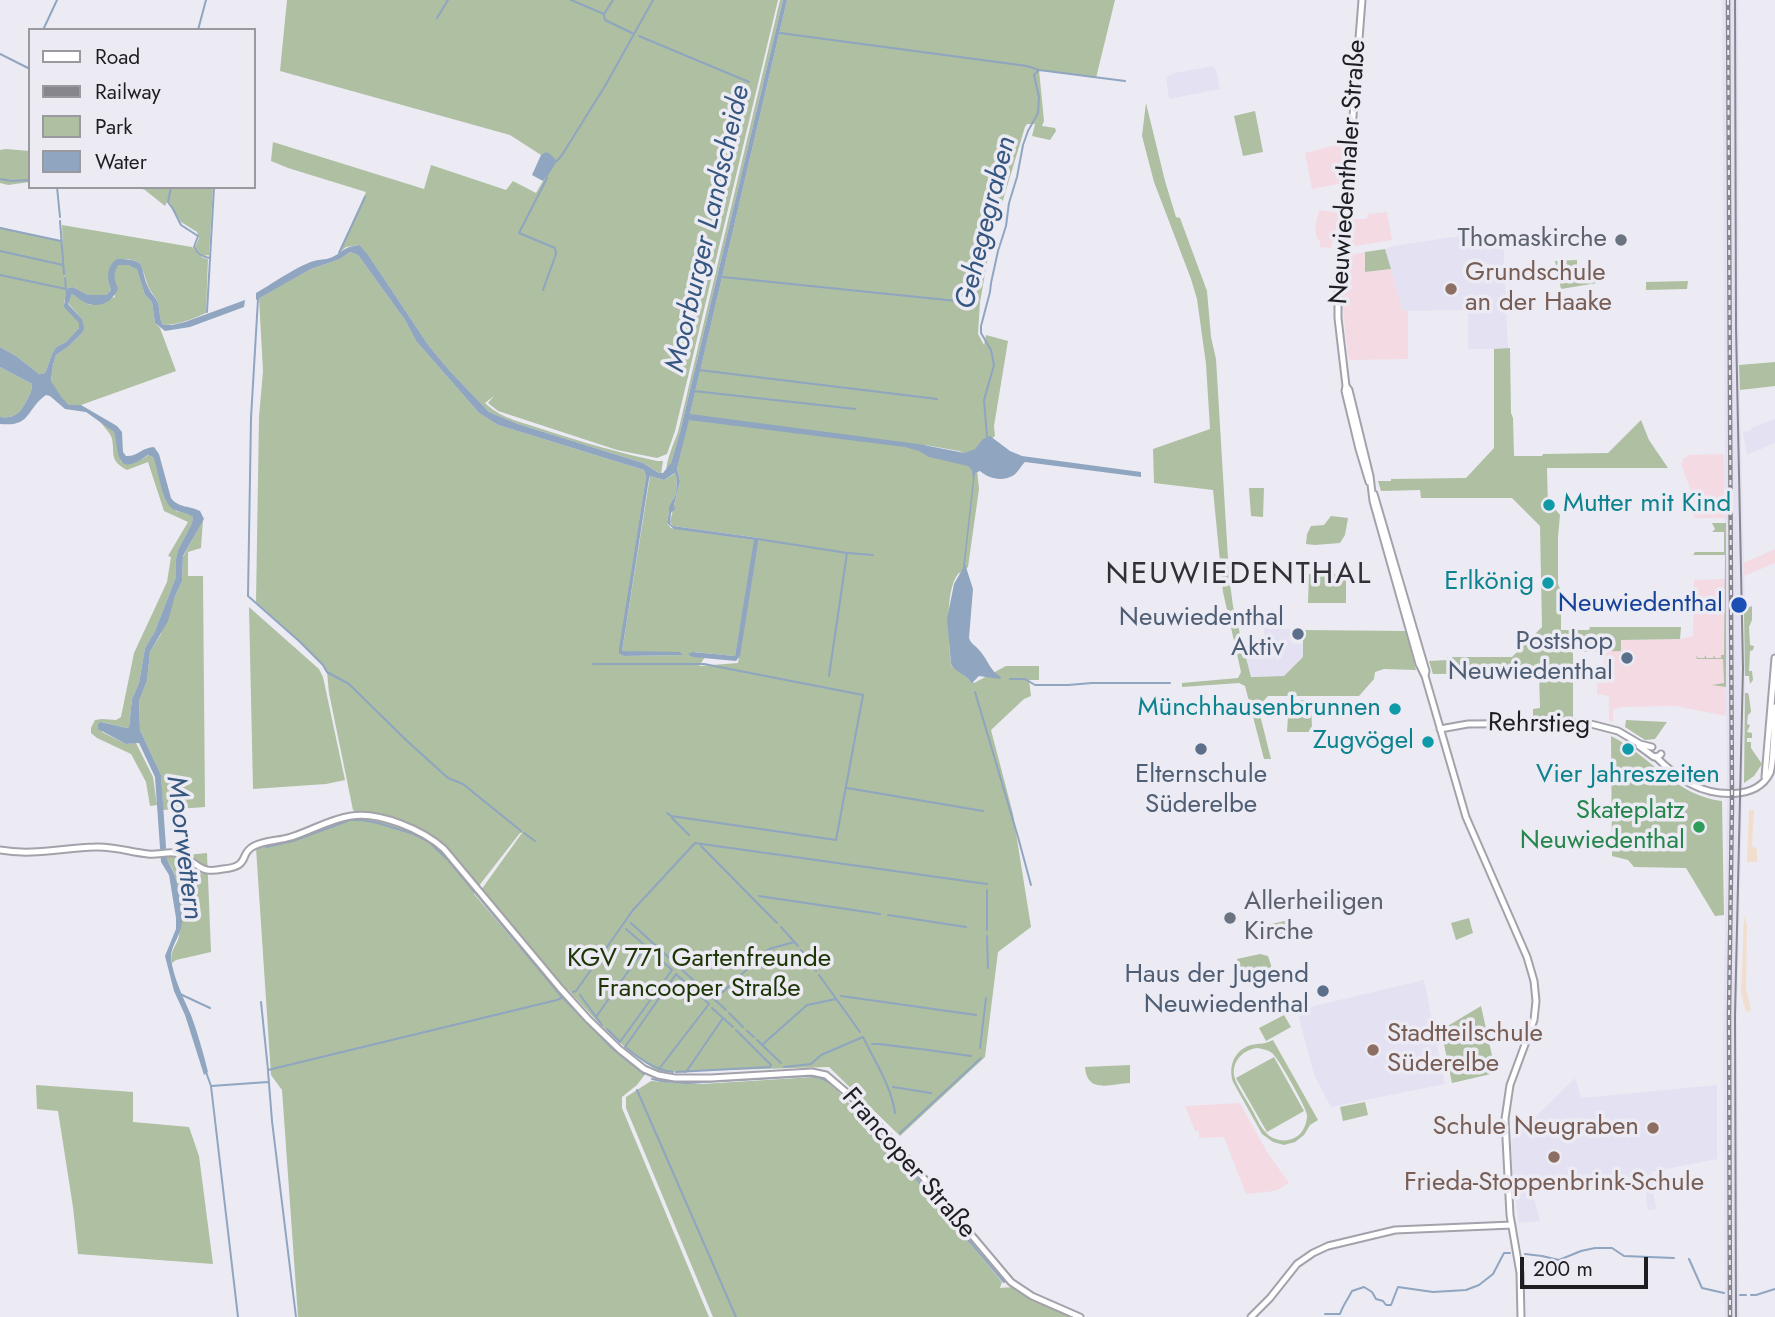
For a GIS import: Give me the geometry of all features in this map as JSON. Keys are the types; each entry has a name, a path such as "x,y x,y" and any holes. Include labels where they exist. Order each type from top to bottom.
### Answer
{"street":[{"name":"Neuwiedenthaler Straße","path":"1362,0 1346,213 1338,277 1339,333 1345,391 1366,477 1372,489 1373,501 1419,664 1425,676 1469,824 1527,957 1534,981 1534,1020 1510,1084 1505,1110 1508,1197 1520,1270 1521,1317"},
{"path":"1765,778 1775,658"},
{"path":"1658,756 1661,751 1659,747 1651,750 1653,757 1658,756 1672,771 1690,784 1707,791 1719,793 1749,790 1769,775 1775,707"},
{"name":"Rehrstieg","path":"1440,729 1468,724 1573,722 1609,727 1635,741 1642,748 1651,750"},
{"name":"Francoper Straße","path":"0,850 36,853 97,847 159,854 177,853 187,856 207,870 240,865 249,849 256,845 290,837 353,815 397,823 419,831 452,858 560,988 588,1019 635,1062 651,1072 675,1078 812,1072 826,1075 872,1117 1011,1282 1032,1296 1080,1317"},
{"path":"1251,1317 1297,1264 1328,1246 1395,1230 1512,1225"}],"shaded area":[{"path":"1722,0 1738,0 1739,359 1745,608 1737,1016 1739,1317 1725,1317 1723,1038 1727,802"},
{"path":"1212,66 1216,69 1220,89 1169,99 1166,77"},
{"path":"1344,143 1343,183 1312,189 1305,153"},
{"path":"1319,210 1340,213 1331,248 1320,247 1316,236"},
{"path":"1387,212 1392,240 1356,246 1349,239 1352,219 1367,219 1368,214"},
{"name":"Grundschule an der Haake","path":"1503,233 1508,349 1468,349 1468,310 1403,311 1385,249 1474,234"},
{"path":"1365,252 1365,272 1391,269 1403,311 1408,311 1408,359 1348,358 1343,310 1346,258 1348,255"},
{"path":"1775,419 1775,443 1747,455 1743,432"},
{"path":"1724,454 1725,518 1694,518 1694,499 1681,464 1684,458 1690,455"},
{"path":"1775,549 1775,563 1744,576 1744,563"},
{"path":"1725,579 1726,716 1675,706 1623,707 1613,709 1613,722 1609,720 1609,696 1597,694 1597,683 1604,682 1604,651 1621,651 1621,640 1680,639 1693,636 1694,580"},
{"path":"1264,628 1290,629 1290,641 1303,644 1303,657 1284,676 1251,676 1247,659 1264,659"},
{"path":"1749,810 1754,810 1752,846 1757,849 1757,862 1747,862"},
{"path":"1744,916 1747,925 1746,989 1751,1010 1746,1012 1741,993"},
{"name":"Stadtteilschule Süderelbe","path":"1424,980 1445,1084 1331,1107 1314,1075 1297,1010"},
{"name":"Schule Neugraben","path":"1575,1078 1581,1098 1717,1085 1717,1159 1651,1172 1656,1209 1648,1210 1643,1175 1602,1182 1600,1174 1580,1179 1576,1175 1531,1186 1540,1221 1519,1223 1513,1185 1511,1141"},
{"path":"1240,1103 1267,1152 1289,1183 1275,1191 1246,1194 1224,1137 1199,1138 1199,1131 1195,1131 1185,1106"}],"green space":[{"path":"287,0 778,0 675,431 667,454 657,458 617,450 498,411 488,403 494,396 485,403 498,413 521,423 615,451 663,461 661,474 643,463 518,424 489,412 429,346 360,245 346,247 339,253 366,192 271,161 273,142 424,189 431,165 506,190 513,181 536,193 547,177 545,152 541,155 510,135 280,71"},
{"path":"780,0 783,0 680,432 666,472 678,432"},
{"name":"KGV 771 Gartenfreunde Francooper Straße","path":"787,0 1115,0 1096,78 1039,70 1044,121 1042,126 1055,128 1056,131 1050,140 1032,136 1035,124 1027,124 1025,127 991,240 980,302 978,334 984,345 986,335 1008,341 994,426 995,436 969,455 925,445 977,469 979,489 968,567 958,574 954,582 949,605 951,665 974,683 1006,666 1039,666 1039,680 1029,680 1031,696 1024,699 991,730 1013,814 1031,927 998,952 985,1057 900,1136 829,1067 660,1072 623,1045 561,986 481,890 522,833 478,887 437,840 422,830 353,810 327,672 299,641 256,602 259,417 263,371 259,298 311,269 340,259 350,252 358,255 405,320 416,341 479,413 498,425 644,470 646,477 619,654 683,655 622,651 650,476 664,480 676,473 676,494 669,506 667,523 671,528 755,540 735,656 694,652 692,657 705,657 699,666 738,663 759,538 673,526 670,522 680,481 677,469"},
{"path":"1146,103 1176,217 1180,218 1207,291 1216,359 1229,576 1233,606 1251,677 1284,676 1303,657 1303,630 1406,631 1416,670 1384,669 1375,672 1374,679 1359,696 1268,696 1258,707 1271,759 1264,759 1245,686 1239,683 1182,687 1182,683 1238,678 1241,672 1223,592 1213,490 1154,483 1153,449 1210,429 1206,364 1197,299 1154,182 1142,136"},
{"path":"1255,111 1263,152 1243,156 1234,116"},
{"path":"0,150 28,151 28,182 8,185 0,183"},
{"path":"142,189 213,189 209,255 203,256 195,248 199,238 197,232 181,222 168,200 165,206"},
{"path":"62,225 192,247 203,258 208,259 206,313 180,323 163,325 157,300 136,261 117,259 109,284 111,290 106,295 88,295 73,287 67,289 64,274 64,303 80,323 79,328 66,342 56,347 46,371 39,374 0,347 0,227 61,241 63,259"},
{"path":"1385,249 1391,269 1365,272 1365,252"},
{"path":"1577,260 1579,275 1597,276 1597,283 1561,289 1555,261"},
{"path":"117,265 137,268 145,295 152,302 155,323 160,328 176,371 81,405 69,405 51,382 56,355 82,333 82,319 68,303 72,294 90,305 115,297 114,277"},
{"path":"1688,281 1687,289 1646,290 1646,282"},
{"path":"1510,348 1514,456 1608,453 1641,420 1649,440 1668,468 1547,468 1548,508 1555,509 1560,515 1558,584 1561,591 1561,630 1589,630 1590,627 1681,627 1680,639 1621,640 1621,651 1573,652 1573,722 1533,723 1533,709 1540,708 1539,673 1433,674 1429,661 1447,660 1447,657 1512,657 1542,627 1540,526 1512,498 1421,498 1420,490 1381,491 1378,481 1466,478 1494,448 1494,349"},
{"path":"1775,362 1775,386 1740,390 1739,365"},
{"path":"0,367 32,384 22,408 10,417 0,417"},
{"path":"99,420 114,432 121,462 142,459 149,455 153,457 176,511 191,514 193,517 178,550 176,577 155,631 145,648 139,683 132,699 129,727 102,722 102,732 126,744 136,743 153,777 157,805 150,806 146,782 131,754 97,738 91,733 91,728 95,720 116,720 121,717 134,653 167,582 171,557 168,556 188,522 164,511 148,462 127,470 117,463 111,437"},
{"path":"1249,488 1264,488 1263,517 1251,516"},
{"path":"1331,516 1348,518 1345,535 1340,543 1306,544 1311,526 1324,525"},
{"path":"203,520 201,548 188,552 188,576 203,576 205,807 163,810 161,775 140,730 139,701 147,681 150,652 161,634 182,581 183,557"},
{"path":"1712,523 1726,523 1726,687 1712,685 1724,683 1723,659 1697,659 1696,655 1698,658 1704,658 1706,655 1706,658 1713,658 1714,655 1715,658 1721,658 1721,655 1724,655 1725,555 1693,555 1695,552 1724,552 1724,532 1712,532 1715,529"},
{"path":"1309,574 1346,574 1346,603 1308,603"},
{"path":"1752,606 1749,627 1750,645 1754,646 1750,651 1749,671 1752,671 1753,680 1750,684 1749,676 1745,676 1744,609"},
{"path":"249,607 319,669 345,780 326,784 253,789"},
{"path":"1745,693 1749,696 1751,712 1748,715 1747,724 1750,725 1747,732 1752,733 1752,738 1747,738 1747,742 1751,742 1751,748 1762,764 1754,776 1744,783"},
{"path":"1289,700 1311,700 1312,729 1309,732 1287,732"},
{"path":"1626,720 1667,722 1655,739 1645,740 1625,727"},
{"path":"1611,736 1677,783 1706,798 1722,801 1724,915 1715,916 1686,868 1634,867 1628,860 1612,856"},
{"path":"352,819 396,825 427,839 446,856 474,894 576,1011 646,1073 637,1085 622,1097 622,1108 709,1317 298,1317 282,1090 271,1075 256,848 288,841"},
{"path":"207,853 211,952 172,963 172,952 179,936 179,914 174,872 165,857"},
{"path":"1469,918 1473,933 1456,940 1451,923"},
{"path":"1289,920 1292,933 1271,939 1267,925"},
{"path":"1260,954 1268,956 1271,971 1252,981 1240,977 1237,959"},
{"path":"1481,1006 1495,1069 1491,1074 1452,1083 1441,1030"},
{"path":"1284,1015 1291,1027 1266,1041 1259,1028"},
{"path":"1273,1040 1318,1120 1295,1142 1284,1145 1273,1142 1262,1134 1232,1076 1232,1065 1240,1051 1251,1045","holes":["1257,1048 1270,1052 1275,1057 1292,1083 1307,1115 1305,1126 1293,1139 1280,1140 1266,1133 1235,1079 1234,1068 1238,1058"]},
{"path":"1274,1057 1304,1111 1267,1132 1236,1078"},
{"path":"1130,1065 1130,1083 1101,1086 1090,1081 1085,1067"},
{"path":"814,1077 825,1080 837,1090 914,1175 1002,1282 1000,1288 1013,1287 1036,1301 1079,1317 713,1317 626,1108 626,1097 651,1081 702,1084"},
{"path":"36,1085 133,1092 133,1122 189,1127 199,1156 213,1264 78,1254 58,1111 37,1109"},
{"path":"1365,1102 1368,1115 1343,1121 1340,1107"}],"water":[{"path":"783,0 787,0 690,414 918,444 965,453 975,449 983,439 990,436 1010,451 1022,456 1141,472 1141,477 1025,462 1014,475 1001,479 992,478 980,471 975,473 965,564 973,589 969,638 1000,679 979,676 972,683 951,664 947,619 954,584 963,568 973,479 972,470 968,466 929,457 905,447 689,420 677,469 680,481 670,523 673,526 759,538 740,656 736,661 692,657 688,654 693,652 735,656 754,540 674,529 667,523 669,506 676,494 675,473 664,480 650,476 649,479 622,651 680,652 683,655 624,656 619,654 619,649 646,477 644,470 498,425 479,413 416,341 405,320 358,255 350,252 340,259 311,269 256,300 256,293 300,267 360,245 429,346 489,412 518,424 643,463 663,473 671,463 680,432"},
{"path":"545,152 557,161 543,181 532,175"},
{"path":"117,259 139,263 149,289 158,303 163,325 185,322 245,300 244,307 190,327 165,331 155,323 152,302 145,295 137,269 118,265 115,277 118,288 107,302 88,304 72,294 68,304 82,319 84,328 69,346 56,355 51,381 69,405 81,405 117,426 122,432 123,452 126,456 154,447 159,454 171,498 181,505 200,511 204,519 183,556 182,581 168,621 150,652 147,681 139,701 140,730 161,775 166,855 179,892 182,924 171,959 202,1050 208,1072 204,1075 185,1015 174,991 165,956 176,929 176,918 169,875 161,862 155,777 139,743 126,744 98,729 101,722 129,727 132,699 139,683 145,648 155,631 176,577 178,550 193,517 169,505 153,457 148,455 125,464 119,456 114,432 86,412 65,409 46,395 23,420 0,424 0,417 13,416 22,408 32,384 0,367 0,347 39,374 43,374 56,347 66,342 79,328 79,323 64,307 66,289 73,287 88,295 106,295 111,290 109,269"}],"waterway":[{"path":"44,28 57,0"},
{"path":"199,28 206,0"},
{"path":"437,18 448,0"},
{"path":"571,0 604,14 605,20 632,33"},
{"path":"604,14 613,0"},
{"path":"557,161 605,86 653,0"},
{"path":"780,33 1125,81"},
{"name":"Moorburger Landscheide","path":"639,36 749,82"},
{"path":"0,54 28,68"},
{"name":"Gehegegraben","path":"987,437 984,400 994,365 991,350 981,333 981,326 1023,145 1038,113 1039,97 1034,75 1039,70"},
{"path":"543,290 556,254 555,248 519,233 547,178"},
{"path":"0,179 28,180"},
{"path":"57,189 60,217"},
{"path":"171,189 168,202 181,225 198,236 194,247 197,252 210,258"},
{"path":"207,312 214,189"},
{"path":"339,253 365,197"},
{"path":"60,221 64,274"},
{"path":"0,228 61,241"},
{"path":"0,251 63,265"},
{"path":"0,275 66,289 65,278"},
{"name":"Moorburger Landscheide","path":"723,277 976,303"},
{"path":"258,299 251,418 248,596 299,641 327,672 349,684 448,778 463,784 521,831"},
{"name":"Moorburger Landscheide","path":"699,370 937,399"},
{"path":"694,391 855,409"},
{"path":"758,539 847,553 829,676"},
{"path":"848,553 873,555"},
{"path":"593,664 704,664 863,695 836,840 671,816 667,813"},
{"path":"1010,679 1025,679 1035,685 1170,683"},
{"path":"975,692 1031,885"},
{"path":"847,788 983,811"},
{"path":"672,818 689,835"},
{"path":"266,847 293,841 350,820 378,823 414,834 429,842 448,860 562,997 612,1048 644,1074"},
{"path":"524,833 535,841"},
{"path":"573,992 633,910 695,843 987,884"},
{"path":"701,846 777,923"},
{"path":"987,890 987,930"},
{"path":"759,896 880,914"},
{"path":"888,915 966,927"},
{"path":"631,923 726,1010"},
{"path":"781,927 798,946"},
{"path":"626,929 649,949"},
{"path":"987,936 988,968"},
{"path":"715,999 769,949 794,942"},
{"path":"596,1017 646,946"},
{"path":"801,950 816,971"},
{"path":"607,1029 620,1042 672,970 651,951"},
{"path":"659,1069 709,1004 676,974 625,1047 653,1066 659,1069 673,1072"},
{"path":"819,975 860,1032"},
{"path":"180,994 210,1008"},
{"path":"580,995 602,1025"},
{"path":"841,996 976,1015"},
{"path":"261,1002 268,1070 561,998"},
{"path":"980,1048 986,998"},
{"path":"762,1045 807,1005 836,999"},
{"path":"712,1008 733,1027"},
{"path":"729,1013 743,1027"},
{"path":"686,1072 723,1018"},
{"path":"676,1072 770,1067 736,1030"},
{"path":"747,1031 754,1037"},
{"path":"784,1067 811,1064 821,1055 863,1037 886,1083 895,1113"},
{"path":"757,1040 781,1063"},
{"path":"872,1044 919,1049"},
{"path":"921,1049 971,1056"},
{"path":"900,1133 981,1058"},
{"name":"Moorwettern","path":"268,1071 296,1317"},
{"name":"Moorwettern","path":"206,1072 211,1086 238,1317"},
{"path":"652,1079 687,1083 808,1076 827,1081 851,1101 1004,1282"},
{"path":"211,1086 268,1082"},
{"path":"893,1087 931,1093"},
{"path":"637,1090 736,1317"},
{"path":"1525,1254 1559,1260 1581,1251 1612,1248 1624,1256 1674,1258"},
{"path":"1325,1314 1340,1314 1352,1291 1364,1287 1386,1305 1391,1305 1398,1287 1433,1292 1466,1290 1479,1285 1493,1274 1504,1253 1510,1253"},
{"path":"1689,1259 1702,1288 1724,1293"},
{"path":"1751,1295 1775,1289"},
{"path":"1740,1295 1746,1295"}],"tram line":[{"path":"1735,0 1736,328 1743,668 1735,1015 1736,1317"}],"railway":[{"path":"1728,0 1732,802 1729,1014 1730,1317"}],"place":[{"name":"Thomaskirche","path":"1621,240"},
{"name":"Grundschule an der Haake","path":"1451,289"},
{"name":"Mutter mit Kind","path":"1549,505"},
{"name":"Erlkönig","path":"1548,583"},
{"name":"Neuwiedenthal","path":"1739,605"},
{"name":"Neuwiedenthal Aktiv","path":"1298,634"},
{"name":"Postshop Neuwiedenthal","path":"1627,658"},
{"name":"Münchhausenbrunnen","path":"1395,709"},
{"name":"Zugvögel","path":"1428,742"},
{"name":"Elternschule Süderelbe","path":"1201,749"},
{"name":"Vier Jahreszeiten","path":"1628,749"},
{"name":"Skateplatz Neuwiedenthal","path":"1699,827"},
{"name":"Allerheiligen Kirche","path":"1230,918"},
{"name":"Haus der Jugend Neuwiedenthal","path":"1323,991"},
{"name":"Stadtteilschule Süderelbe","path":"1373,1050"},
{"name":"Schule Neugraben","path":"1653,1128"},
{"name":"Frieda-Stoppenbrink-Schule","path":"1554,1157"}],"district":[{"name":"NEUWIEDENTHAL","path":"1239,576"}]}
